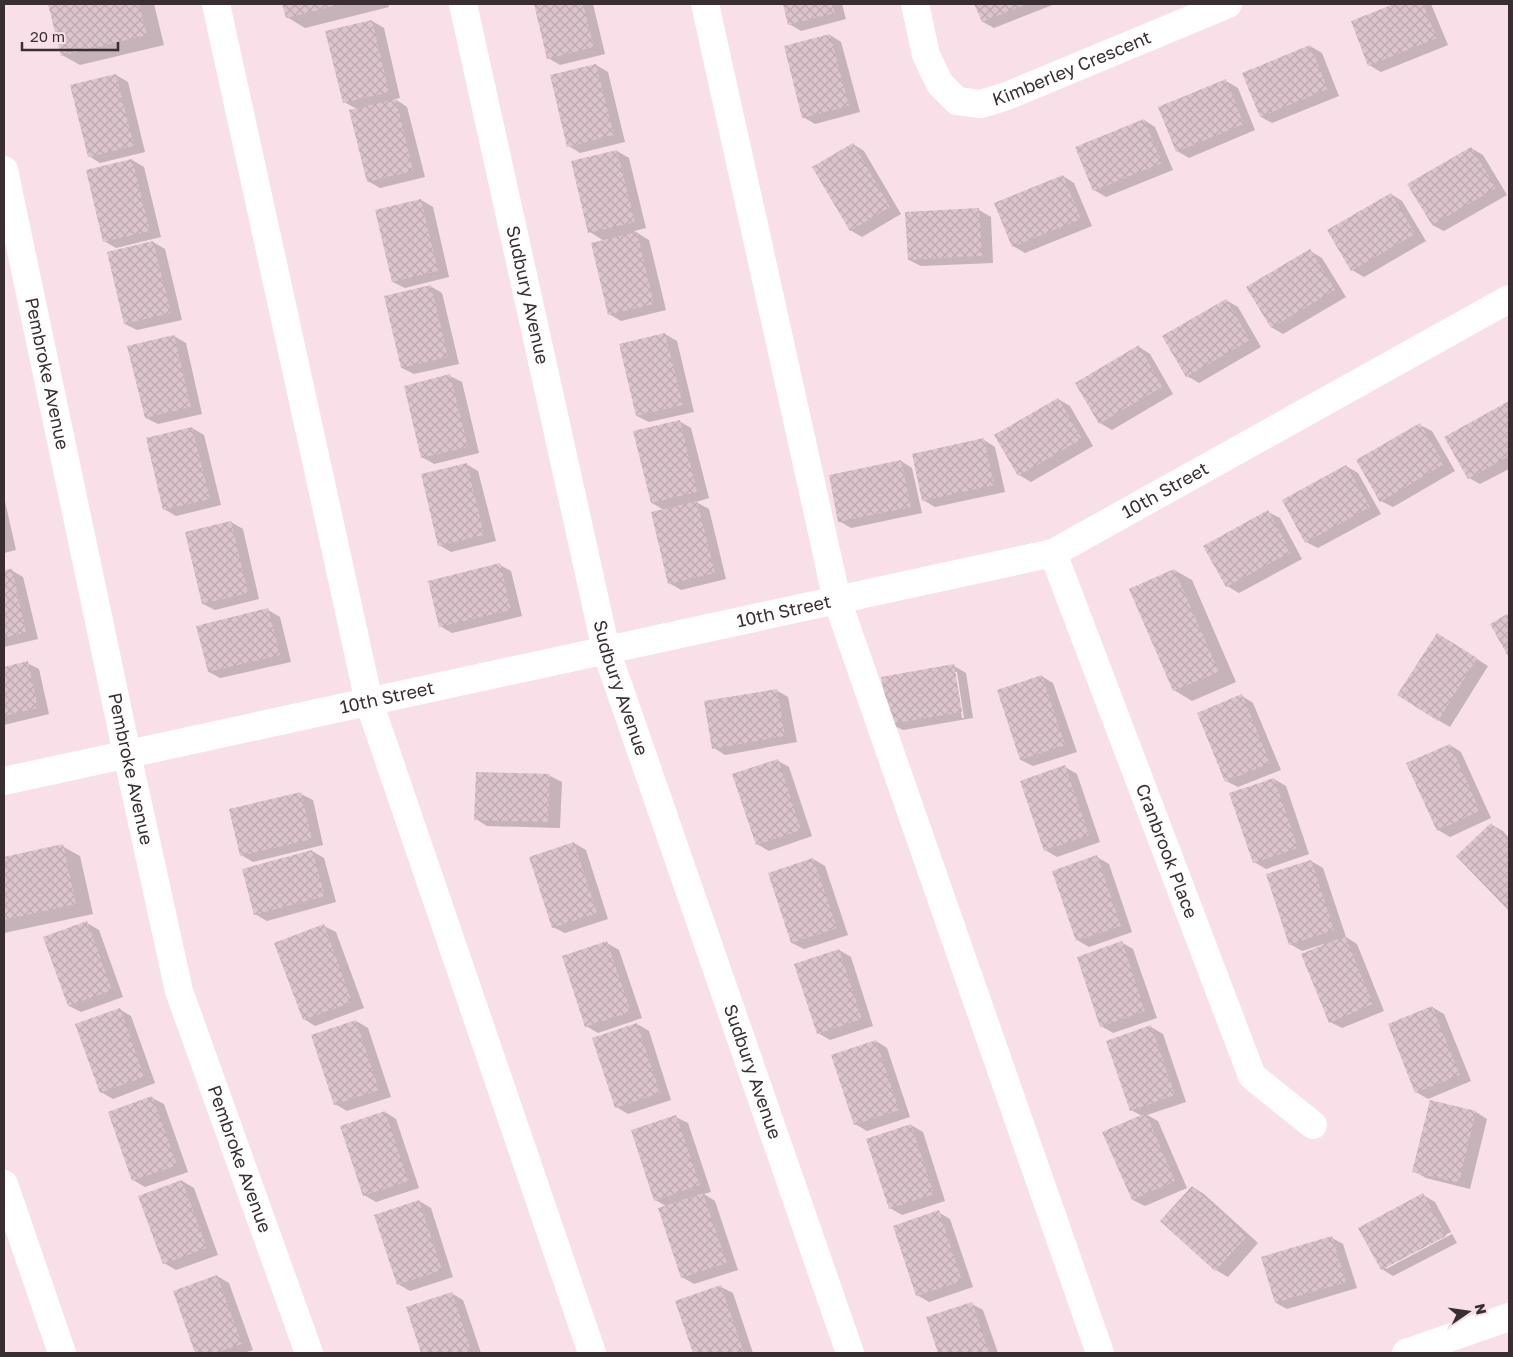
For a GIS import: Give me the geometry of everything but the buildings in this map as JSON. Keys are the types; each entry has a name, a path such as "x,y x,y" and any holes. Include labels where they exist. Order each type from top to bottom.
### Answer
{"street":[{"path":"216,4 369,702 592,1353"},
{"name":"Sudbury Avenue","path":"463,4 606,650 850,1353"},
{"path":"705,4 837,600 1100,1353"},
{"name":"Kimberley Crescent","path":"915,4 926,55 940,84 957,101 981,104 1007,96 1228,4"},
{"name":"Pembroke Avenue","path":"4,170 178,991 309,1353"},
{"name":"10th Street","path":"4,781 1053,553 1509,299"},
{"name":"Cranbrook Place","path":"1053,553 1252,1076 1313,1125"},
{"path":"4,1184 62,1353"},
{"path":"1406,1353 1509,1316"}]}
